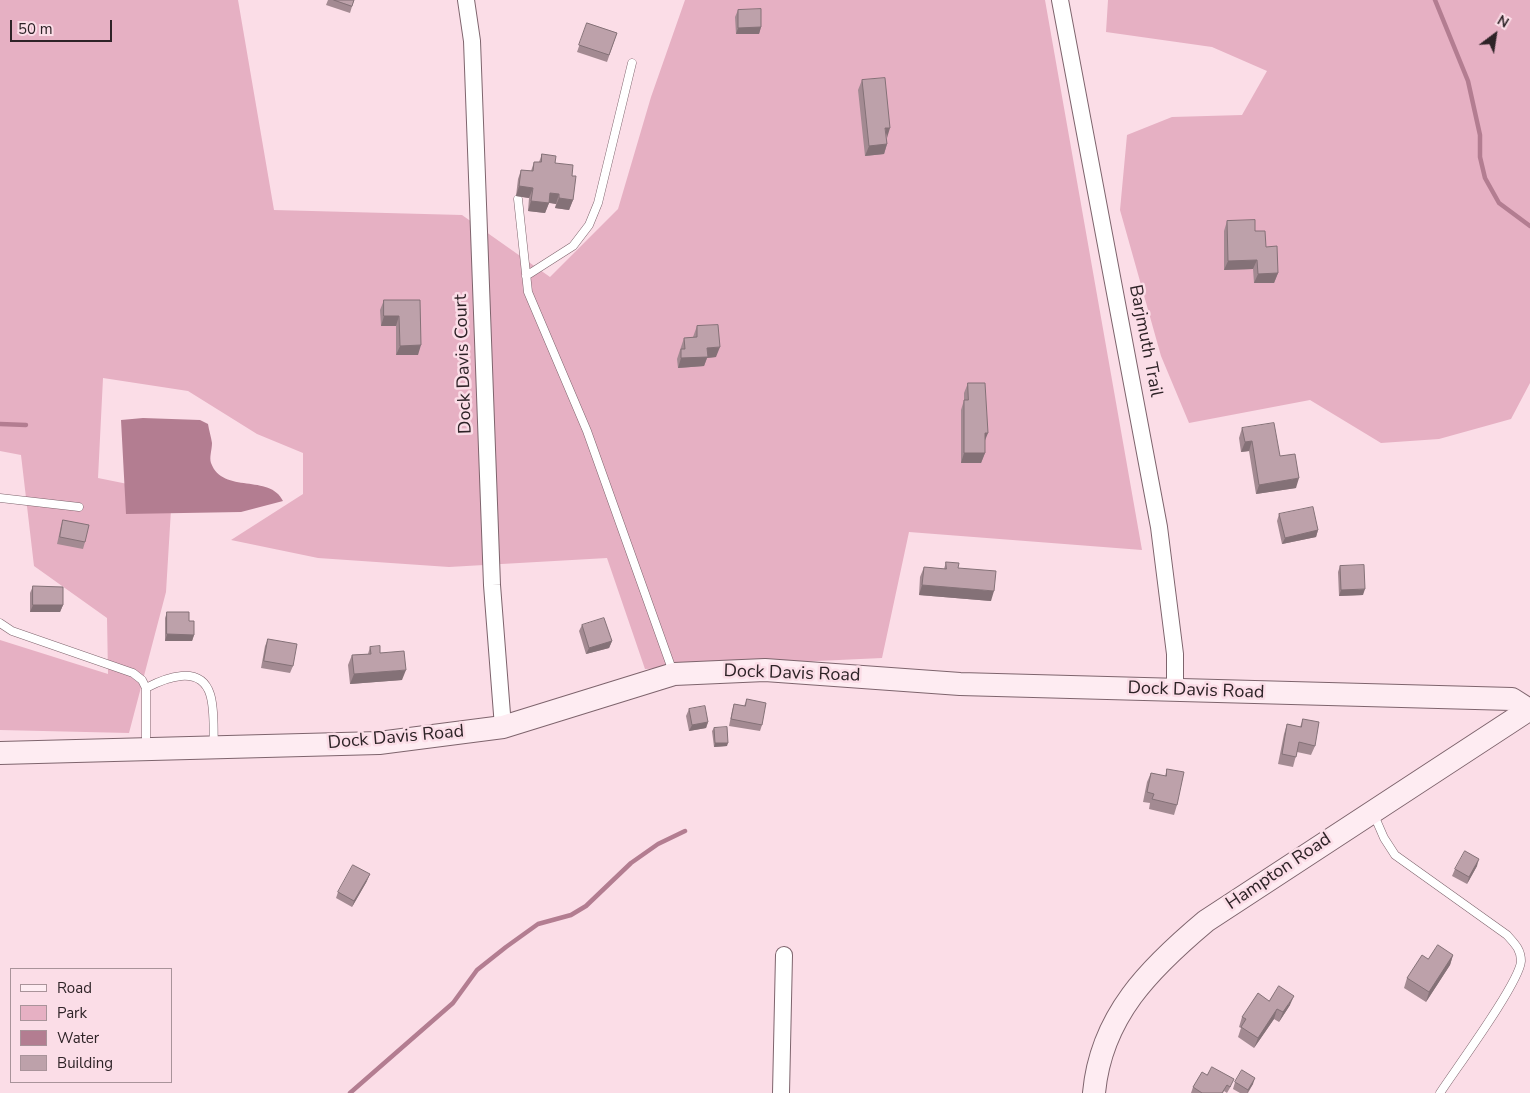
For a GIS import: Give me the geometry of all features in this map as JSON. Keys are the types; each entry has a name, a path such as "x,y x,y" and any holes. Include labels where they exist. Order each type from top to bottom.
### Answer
{"street":[{"name":"Dock Davis Court","path":"466,0 472,40 492,585 503,726"},
{"name":"Barjmuth Trail","path":"1060,0 1159,527 1175,654 1175,691"},
{"name":"Dock Davis Road","path":"0,753 379,743 503,726 674,674 765,670 960,684 1175,691 1512,698 1530,709"},
{"name":"Hampton Road","path":"1094,1093 1105,1044 1123,1007 1143,978 1169,952 1206,921 1530,709"},
{"path":"781,1093 784,955"}],"lane":[{"path":"526,276 573,246 589,225 598,203 632,62"},
{"path":"518,199 528,292 587,431 674,674"},
{"path":"0,498 79,507"},
{"path":"0,623 12,630 133,673 142,680 146,688 146,749"},
{"path":"146,688 178,675 194,678 206,686 211,695 214,747"},
{"path":"1372,811 1384,838 1395,855 1507,935 1519,947 1521,962 1511,987 1440,1093"}],"green space":[{"path":"0,0 238,0 274,210 462,215 550,277 618,209 651,97 685,0 1045,0 1142,550 909,532 882,658 645,669 607,558 449,567 318,558 231,540 303,494 303,453 257,434 188,391 103,378 98,478 172,493 166,592 129,733 0,730 0,640 108,674 107,618 34,566 21,455 0,451"},
{"path":"1108,0 1530,0 1530,383 1511,419 1439,439 1381,443 1310,400 1189,423 1161,356 1120,210 1127,135 1172,117 1242,115 1267,71 1212,47 1106,32"}],"water":[{"path":"143,418 200,420 208,424 212,443 210,461 217,473 236,482 268,488 277,493 283,501 241,512 126,514 121,420"}],"building":[{"path":"334,0 354,0 352,6"},
{"path":"761,9 761,27 738,28 738,10"},
{"path":"587,23 617,33 609,55 579,45"},
{"path":"885,78 890,128 885,128 887,144 869,146 862,80"},
{"path":"542,154 556,156 555,163 573,165 572,176 576,176 573,200 559,198 559,194 550,193 549,203 531,201 533,188 519,186 521,170 533,171 534,162 541,162"},
{"path":"1255,220 1255,231 1265,231 1266,247 1277,246 1278,273 1258,274 1257,260 1228,261 1227,221"},
{"path":"384,300 420,300 421,345 400,346 399,316 384,316"},
{"path":"718,325 720,347 707,348 708,357 681,358 681,349 685,349 684,338 697,337 697,326"},
{"path":"968,383 985,383 988,433 985,433 985,453 964,453 964,400 968,400"},
{"path":"1274,423 1280,456 1295,454 1299,478 1259,485 1252,441 1245,442 1242,428"},
{"path":"1313,507 1318,530 1285,538 1279,514"},
{"path":"63,520 89,525 85,542 60,537"},
{"path":"946,562 959,563 958,568 996,571 994,591 922,585 924,567 946,569"},
{"path":"1364,565 1365,589 1341,590 1340,566"},
{"path":"33,586 63,587 63,605 33,605"},
{"path":"167,612 189,612 189,621 194,621 194,635 167,634"},
{"path":"604,618 612,641 589,648 582,625"},
{"path":"268,639 297,644 293,666 264,661"},
{"path":"380,646 380,653 404,651 406,670 354,674 352,655 371,654 370,647"},
{"path":"747,699 766,703 762,725 731,719 734,704 745,706"},
{"path":"705,706 708,722 692,725 689,709"},
{"path":"1303,719 1319,722 1315,746 1299,742 1296,757 1282,754 1287,724 1301,727"},
{"path":"727,727 728,743 715,743 714,728"},
{"path":"1167,769 1184,772 1177,805 1152,799 1154,794 1147,792 1151,773 1166,776"},
{"path":"1465,851 1479,859 1469,877 1455,869"},
{"path":"353,865 370,874 354,901 338,892"},
{"path":"1438,945 1453,955 1429,992 1407,978 1422,955 1428,959"},
{"path":"1279,986 1294,996 1283,1012 1277,1009 1258,1038 1241,1027 1246,1019 1242,1017 1258,993 1269,1001"},
{"path":"1212,1067 1234,1079 1230,1087 1227,1085 1222,1093 1202,1093 1193,1087 1202,1072 1207,1075"},
{"path":"1242,1070 1255,1078 1248,1090 1235,1082"}],"waterway":[{"path":"1435,0 1468,81 1480,135 1480,157 1485,178 1499,203 1530,226"},
{"path":"0,424 26,425"},
{"path":"350,1093 453,1003 477,970 506,947 538,924 571,915 586,906 631,863 658,844 685,831"}]}
